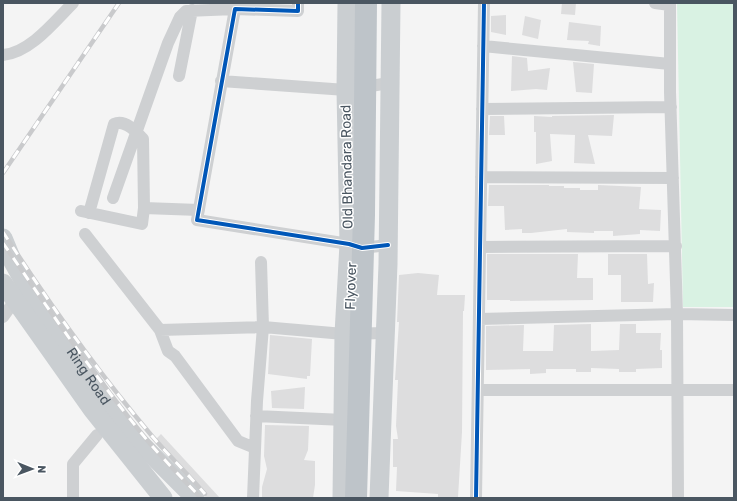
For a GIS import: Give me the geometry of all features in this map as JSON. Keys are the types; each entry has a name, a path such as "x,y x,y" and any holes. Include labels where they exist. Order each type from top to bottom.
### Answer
{"highway":[{"name":"Flyover","path":"356,498 364,215 366,3"},
{"name":"Flyover","path":"369,498 376,212 378,3"}],"main road":[{"name":"Old Bhandara Road","path":"342,498 344,334 349,244 346,90 347,3"},
{"path":"380,498 384,410 388,245 391,3"},
{"name":"Ring Road","path":"3,238 12,260 26,285 116,415 133,436 195,498"},
{"name":"Ring Road","path":"3,263 82,377 173,491 181,498"},
{"name":"Ring Road","path":"3,283 92,409 163,498"},
{"path":"4,310 97,435 154,498"}],"street":[{"path":"3,55 13,54 41,36 73,3"},
{"path":"113,198 136,131 147,106 168,43 180,17 186,11 192,10 235,9 298,11 298,3"},
{"path":"476,498 484,3"},
{"path":"655,3 670,4 672,178 676,246 678,498"},
{"path":"235,9 197,220 349,244 362,248 388,245"},
{"path":"179,76 192,10"},
{"path":"483,46 670,64"},
{"path":"222,81 346,90 389,83"},
{"path":"482,109 671,108"},
{"path":"122,122 136,131 143,139 144,208 142,224 85,212 114,124 122,122"},
{"path":"481,177 672,178"},
{"path":"144,208 199,210"},
{"path":"85,234 160,330 168,351 175,356 238,441 255,448"},
{"path":"480,247 676,246"},
{"path":"253,498 256,416 263,327 261,262"},
{"path":"4,310 26,285"},
{"path":"479,319 677,314 734,315"},
{"path":"160,330 263,327 344,334 385,333"},
{"path":"478,390 678,388 734,390"},
{"path":"256,416 344,420"},
{"path":"73,498 73,464 97,435"}],"green space":[{"path":"677,3 734,3 734,307 683,307"}],"building":[{"path":"562,3 576,3 575,15 561,14"},
{"path":"506,15 506,35 491,32 491,16"},
{"path":"525,16 541,20 538,39 522,35"},
{"path":"569,22 601,26 600,46 588,44 589,41 567,40"},
{"path":"512,56 527,58 528,71 550,68 547,90 536,89 511,91"},
{"path":"573,62 594,64 592,93 576,92"},
{"path":"614,115 612,136 588,135 595,164 574,163 575,135 550,134 552,161 536,164 536,132 534,132 534,116 552,117"},
{"path":"490,116 504,116 505,135 489,135"},
{"path":"489,185 549,185 564,186 564,188 580,188 580,190 598,190 598,185 641,187 639,209 661,210 660,231 640,230 640,234 613,236 613,231 594,231 594,233 567,232 567,229 522,233 522,229 505,230 504,206 488,206"},
{"path":"487,254 578,254 577,278 593,278 593,300 487,300"},
{"path":"608,254 647,254 648,284 654,283 653,302 621,302 621,275 608,275"},
{"path":"418,273 439,275 437,295 465,295 463,311 462,432 458,497 438,498 438,494 396,491 397,467 393,467 393,439 398,439 396,426 398,380 395,380 399,322 397,322 399,275"},
{"path":"591,324 591,351 619,350 620,324 636,324 636,333 661,333 660,350 662,350 662,368 636,369 636,372 619,372 619,369 591,368 591,372 576,372 576,369 546,369 546,373 530,374 530,369 486,370 486,326 524,325 523,351 553,351 554,325"},
{"path":"270,335 312,339 310,376 307,376 307,379 268,374"},
{"path":"305,387 304,409 272,408 271,391"},
{"path":"265,425 309,426 308,450 304,460 315,461 315,485 313,498 262,498 262,487 267,469 264,456"},
{"path":"161,434 220,498 206,498 203,490 154,441"}],"railway":[{"path":"3,173 119,3"},
{"path":"3,232 56,310 112,387 152,436 205,494"},
{"path":"3,243 109,392 153,447 201,498"}],"cycle path":[{"path":"298,3 298,11 235,9 197,220 349,244 362,248 388,245"},
{"path":"476,498 484,3"}]}
